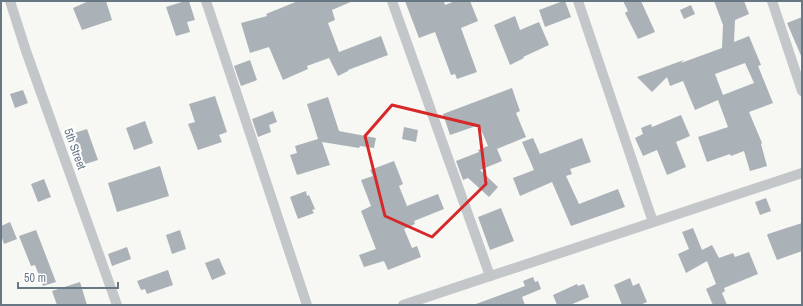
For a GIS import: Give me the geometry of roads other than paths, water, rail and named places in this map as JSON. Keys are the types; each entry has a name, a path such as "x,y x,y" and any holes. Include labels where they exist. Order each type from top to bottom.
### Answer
{"street":[{"name":"5th Street","path":"10,1 26,51 117,305"},
{"path":"206,1 307,305"},
{"path":"392,1 490,276"},
{"path":"578,1 653,222"},
{"path":"772,1 802,91"},
{"path":"403,305 802,174"}]}
